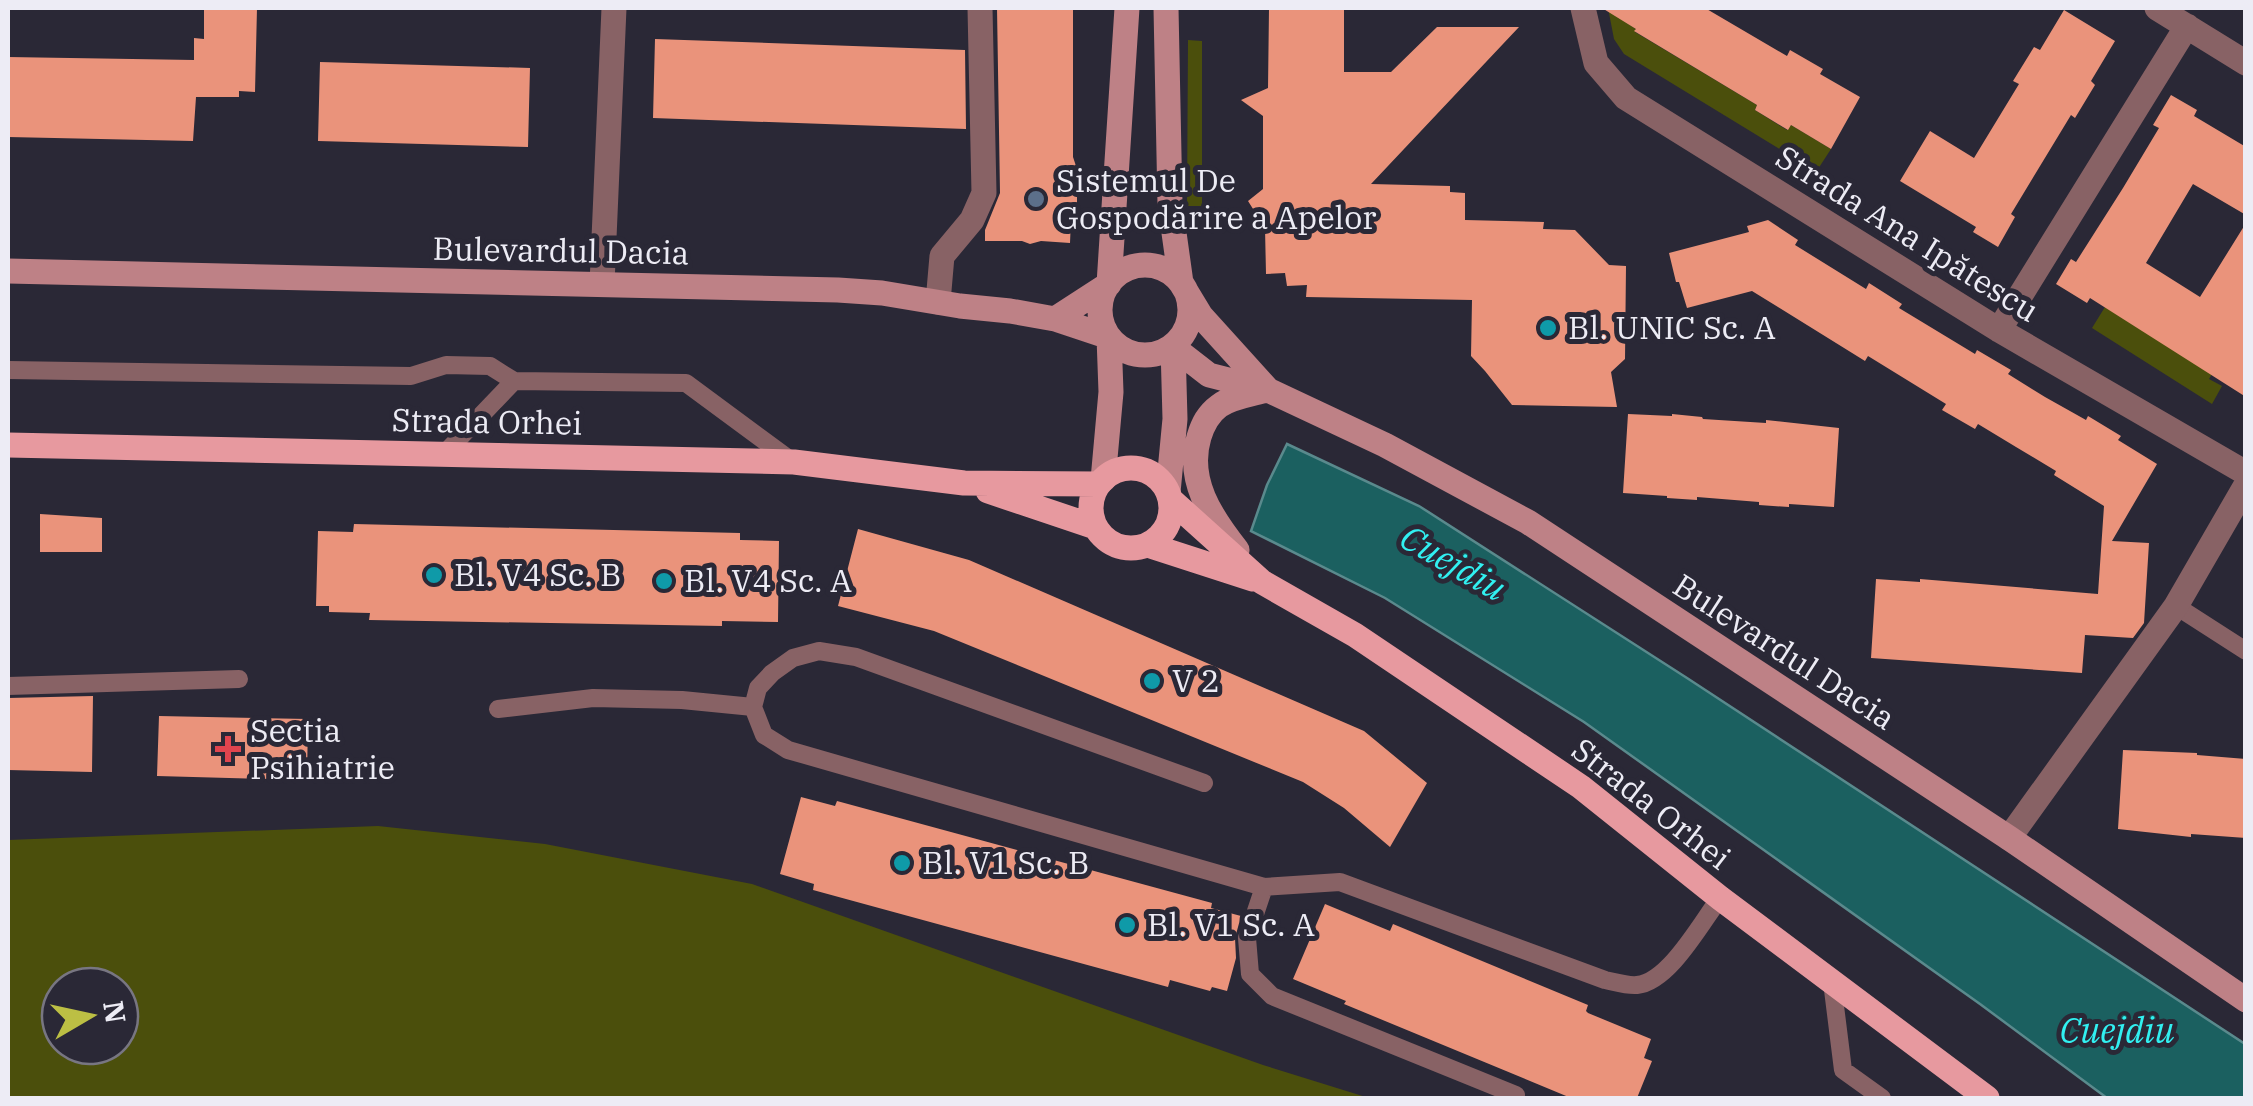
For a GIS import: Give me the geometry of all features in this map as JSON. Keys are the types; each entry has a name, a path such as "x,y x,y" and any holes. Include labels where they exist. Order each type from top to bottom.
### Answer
{"main road":[{"path":"1055,320 1109,284 1119,274 1144,265 1171,273 1181,283 1191,309 1189,323 1173,347 1146,356 1119,347 1102,324 1102,296 1109,284 1127,8"},
{"path":"1166,8 1170,204 1181,283"},
{"name":"Bulevardul Dacia","path":"8,271 852,291 1010,311 1109,336"},
{"name":"Bulevardul Dacia","path":"1181,283 1201,316 1268,390"},
{"path":"1101,482 1111,392 1109,336"},
{"name":"Bulevardul Dacia","path":"1173,347 1209,375 1268,390 1415,460 1528,522 2009,838 2246,1000"},
{"path":"1170,496 1162,481 1151,473 1139,468 1113,472 1101,482 1092,498 1095,527 1113,544 1136,548 1159,538 1167,526 1171,514 1173,347"},
{"path":"1262,582 1216,523 1197,482 1194,456 1208,415 1224,402 1268,390"},
{"name":"Strada Orhei","path":"8,445 794,462 964,483 1101,482"},
{"name":"Strada Orhei","path":"964,483 1095,527"},
{"name":"Strada Orhei","path":"1170,496 1262,582"},
{"name":"Strada Orhei","path":"1148,545 1262,582 1355,635 1581,787 1720,898 1986,1098"}],"street":[{"path":"602,284 614,8"},
{"path":"938,302 942,256 972,220 984,193 980,8"},
{"name":"Strada Ana Ipătescu","path":"1582,8 1596,63 1626,98 1999,330 2246,474"},
{"path":"2157,8 2246,63"},
{"path":"1999,330 2187,26"},
{"path":"2009,838 2176,606 2246,486"}],"lane":[{"path":"8,370 410,376 446,365 490,366 514,381 686,384 794,462"},
{"path":"446,453 514,381"},
{"path":"2176,606 2246,650"},
{"path":"1204,782 856,657 818,651 793,658 758,688 753,707 764,735 788,750 1264,887 1340,882 1605,980 1634,986 1652,982 1670,968 1720,898"},
{"path":"8,686 239,679"},
{"path":"498,710 594,698 753,707"},
{"path":"1264,887 1247,938 1250,974 1272,996 1516,1095"},
{"path":"1832,982 1843,1070 1882,1098"}],"shaded area":[{"path":"1608,8 1618,8 1618,17 1635,32 1757,105 1755,110 1787,130 1791,125 1831,149 1818,169 1624,54 1614,39"},
{"path":"1188,40 1202,41 1202,206 1187,206"},
{"path":"2105,307 2212,374 2209,379 2222,386 2212,404 2092,328"},
{"path":"378,826 545,844 752,884 1263,1065 1369,1098 8,1098 8,840"}],"water":[{"name":"Cuejdiu","path":"1287,444 1419,506 2245,1044 2245,1098 2107,1098 1584,722 1385,598 1251,531"}],"building":[{"path":"204,8 257,8 255,92 239,91 239,97 196,97 193,141 8,137 8,57 194,60 194,38 204,39"},
{"path":"997,8 1073,8 1076,166 1071,174 1077,208 1071,219 1070,243 985,241 985,230 1000,193"},
{"path":"1269,8 1344,8 1344,72 1391,72 1437,27 1519,27 1371,184 1450,186 1450,192 1465,193 1465,220 1544,222 1543,229 1575,230 1609,265 1626,266 1625,359 1611,372 1617,407 1512,405 1471,356 1472,300 1306,297 1307,285 1287,286 1285,273 1266,274 1265,228 1248,201 1263,189 1263,116 1241,100 1268,88"},
{"path":"1602,8 1705,8 1787,56 1790,50 1823,69 1820,74 1860,97 1831,149 1791,125 1788,130 1755,110 1757,105"},
{"path":"2064,10 2115,41 2091,81 2095,85 2075,118 2071,115 2011,214 2015,217 1998,247 1973,232 1976,227 1900,181 1930,131 1974,158 2019,84 2013,81 2034,47 2040,50"},
{"path":"655,39 965,50 966,129 653,118"},
{"path":"320,62 530,68 528,147 318,141"},
{"path":"2171,95 2197,110 2194,116 2246,147 2246,215 2193,184 2146,263 2200,297 2246,223 2246,397 2090,298 2087,303 2056,284 2071,259 2076,262 2123,188 2159,128 2153,125"},
{"path":"1768,220 1798,240 1795,245 1866,289 1869,283 1902,304 1899,308 1975,354 1977,350 2011,370 2008,374 2045,397 2086,420 2088,416 2157,464 2112,541 2149,543 2144,623 2133,638 2085,635 2082,673 1871,658 1876,579 2098,594 2104,506 2054,475 2056,471 1978,424 1975,429 1942,410 1946,404 1868,356 1865,361 1752,291 1687,308 1669,253 1749,232 1747,226"},
{"path":"1628,414 1766,420 1839,428 1834,507 1623,493"},
{"path":"40,514 102,518 102,552 40,552"},
{"path":"354,524 740,533 740,540 779,541 778,622 722,621 722,626 369,620 370,613 329,612 329,606 316,606 318,531 353,532"},
{"name":"V 2","path":"858,529 969,560 1364,731 1427,783 1390,847 1344,808 1303,782 934,631 838,606"},
{"path":"93,696 92,772 8,770 8,698"},
{"name":"Sectia Psihiatrie","path":"159,716 308,719 307,780 157,776"},
{"path":"2123,750 2246,759 2246,838 2118,829"},
{"path":"801,797 835,806 837,801 1212,903 1211,908 1241,916 1227,991 1212,987 1210,991 1170,980 1168,987 813,890 814,884 780,874"},
{"path":"1325,904 1390,931 1393,924 1588,1005 1588,1013 1651,1039 1644,1058 1652,1061 1637,1098 1571,1098 1293,979"}],"place":[{"name":"Sistemul De Gospodărire a Apelor","path":"1036,199"},
{"name":"Bl. UNIC Sc. A","path":"1548,328"},
{"name":"Bl. V4 Sc. B","path":"434,575"},
{"name":"Bl. V4 Sc. A","path":"664,581"},
{"name":"V 2","path":"1152,681"},
{"name":"Sectia Psihiatrie","path":"228,749"},
{"name":"Bl. V1 Sc. B","path":"902,863"},
{"name":"Bl. V1 Sc. A","path":"1127,925"}]}
